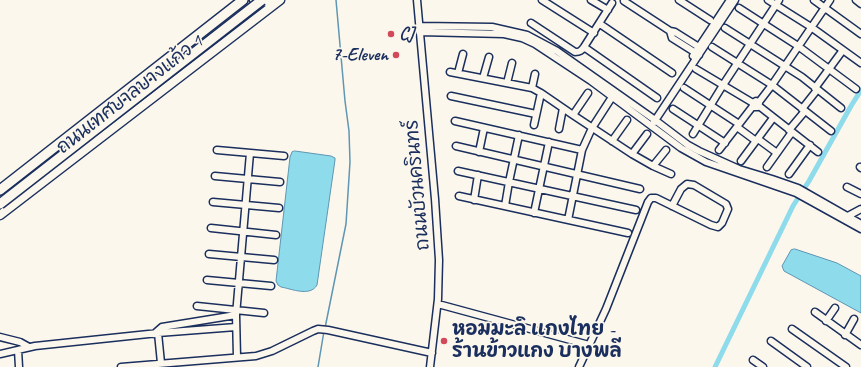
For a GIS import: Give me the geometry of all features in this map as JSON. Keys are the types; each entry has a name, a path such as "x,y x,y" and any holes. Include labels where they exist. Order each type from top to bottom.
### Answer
{"highway":[{"path":"0,190 242,0"},
{"path":"0,204 262,0"}],"main road":[{"name":"ถนนเทศบาลบางแก้ว 1","path":"0,215 279,1"}],"street":[{"path":"253,0 267,3 279,1"},
{"name":"ถนนบัวนครินทร์","path":"417,0 438,228 438,304 430,367"},
{"path":"542,0 594,33"},
{"path":"591,0 608,10"},
{"path":"531,23 575,52 582,51 600,24 611,2 619,5 624,0 670,32 675,32 701,48"},
{"path":"679,0 710,20"},
{"path":"701,48 730,0"},
{"path":"650,125 735,0"},
{"path":"768,0 777,2 861,63"},
{"path":"814,0 860,31"},
{"path":"719,150 772,85 830,0"},
{"path":"856,0 861,4"},
{"path":"693,134 777,2"},
{"path":"739,8 798,46 856,89"},
{"path":"600,24 672,73"},
{"path":"725,28 784,66 841,108"},
{"path":"420,29 504,34 522,38 535,44 654,119 707,159"},
{"path":"670,32 672,38 697,54"},
{"path":"584,47 657,98"},
{"path":"712,47 772,85 831,131"},
{"path":"767,166 777,153 816,89 843,50"},
{"path":"458,73 463,54"},
{"path":"483,78 489,57"},
{"path":"507,83 512,63"},
{"path":"696,69 756,104 818,152"},
{"path":"450,72 532,88 541,92 632,154 671,174"},
{"path":"532,88 535,74"},
{"path":"684,88 711,105 757,140 777,153"},
{"path":"534,125 541,92"},
{"path":"573,115 588,93"},
{"path":"614,94 650,125 681,148 707,159 797,191 848,216 860,227"},
{"path":"568,220 582,150 592,128 614,94"},
{"path":"451,96 536,114"},
{"path":"560,129 563,108"},
{"path":"673,109 725,143"},
{"path":"741,161 773,118"},
{"path":"612,141 627,120"},
{"path":"455,121 582,150"},
{"path":"479,152 484,128"},
{"path":"632,154 647,134"},
{"path":"505,206 513,159 519,136"},
{"path":"534,213 549,142"},
{"path":"789,174 810,145"},
{"path":"456,146 577,173 640,189"},
{"path":"218,150 284,156"},
{"path":"653,166 666,150"},
{"path":"237,357 236,328 250,153"},
{"path":"458,171 636,210"},
{"path":"474,200 478,175"},
{"path":"215,176 280,182"},
{"path":"579,367 606,309 648,202 651,198 656,198 672,206 711,225 718,227 722,223 728,209 726,204 694,185 687,184 681,189 672,206"},
{"path":"847,187 861,194"},
{"path":"459,196 628,233"},
{"path":"811,198 860,227"},
{"path":"213,202 279,208"},
{"path":"848,216 861,209"},
{"path":"211,228 276,235"},
{"path":"209,254 274,260"},
{"path":"207,280 271,286"},
{"path":"438,304 589,345"},
{"path":"197,306 237,313 264,313"},
{"path":"826,320 835,308"},
{"path":"815,312 845,335 861,345"},
{"path":"156,333 162,327 237,313"},
{"path":"845,335 854,319"},
{"path":"0,354 30,347 156,333 236,328"},
{"path":"792,329 846,367"},
{"path":"120,367 264,354 318,330 328,330 432,353"},
{"path":"156,333 161,363"},
{"path":"0,337 20,342 30,347"},
{"path":"771,341 806,367"},
{"path":"18,350 19,367"},
{"path":"753,360 763,367"}],"water":[{"path":"295,151 331,156 335,158 317,285 310,291 300,291 281,287 276,281 290,157 292,152"},
{"path":"795,249 837,263 861,276 861,313 784,271 782,266 791,250"}],"waterway":[{"path":"325,328 346,224 350,162 349,131 336,0"},
{"path":"715,367 793,206 861,90"},
{"path":"318,367 324,331"}],"place":[{"name":"CJ","path":"391,34"},
{"name":"7-Eleven","path":"396,55"},
{"name":"หอมมะลิ เเกงไทย - ร้านข้าวแกง บางพลี","path":"444,341"}]}
